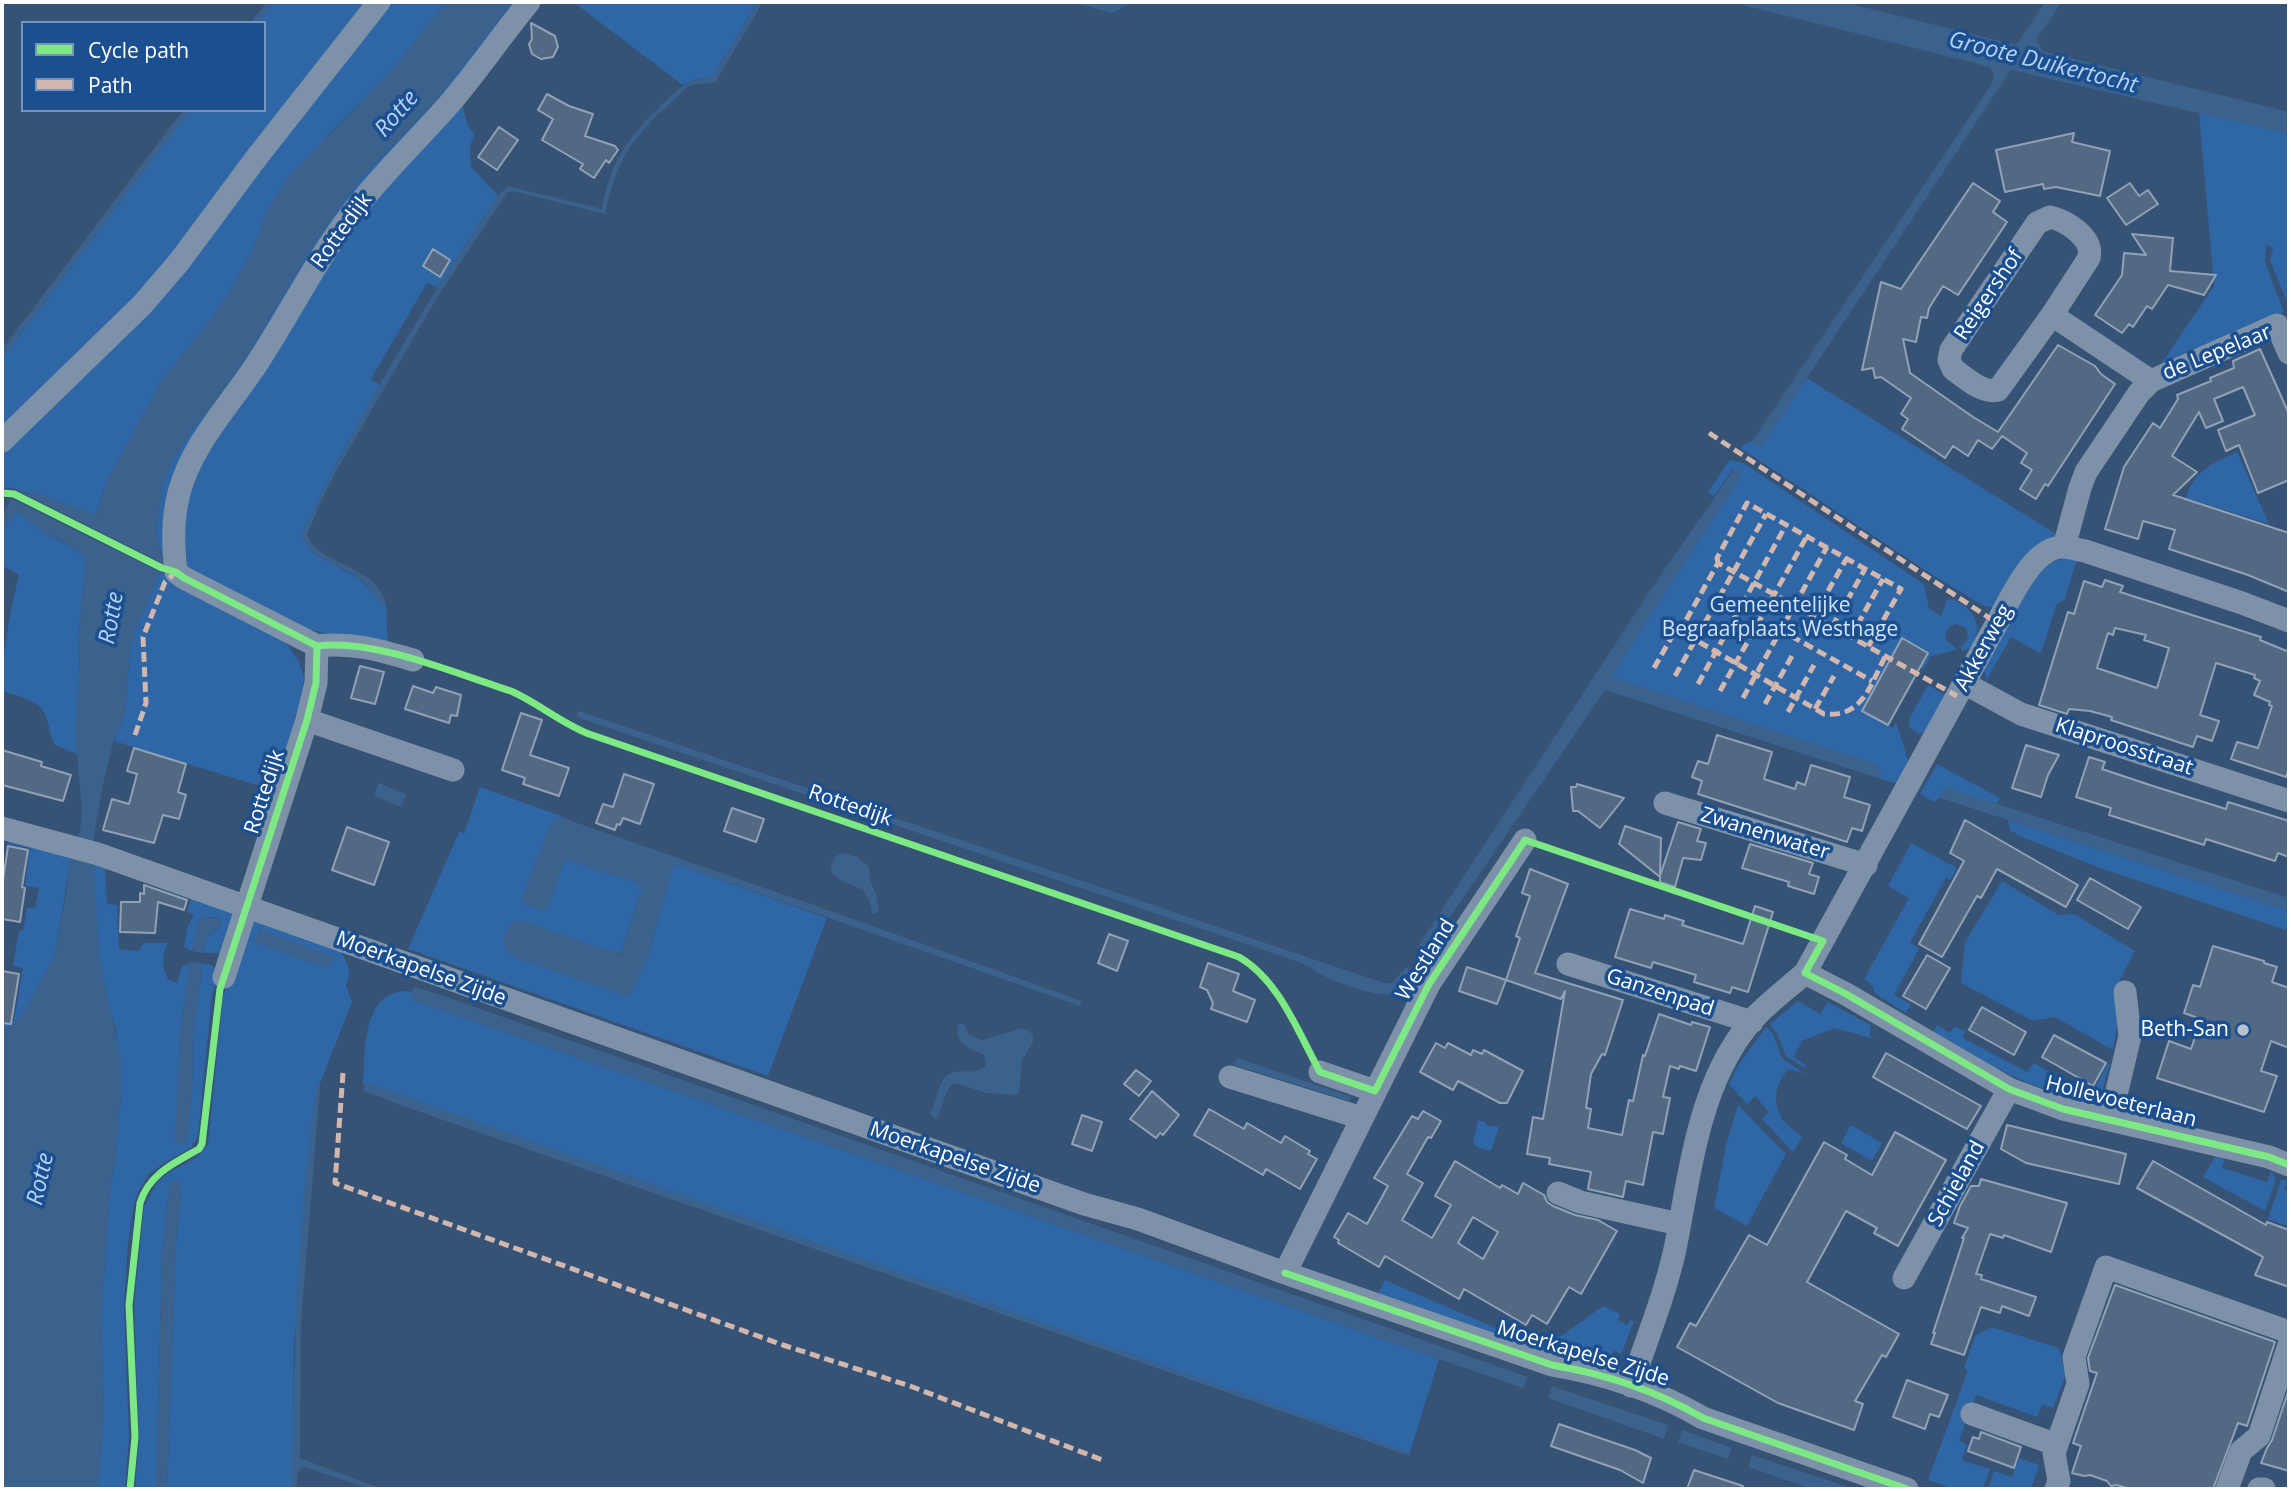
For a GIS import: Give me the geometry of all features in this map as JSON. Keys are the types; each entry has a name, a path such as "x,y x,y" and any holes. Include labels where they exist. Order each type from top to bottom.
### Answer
{"street":[{"path":"2,440 142,305 179,262 257,157 379,2"},
{"name":"Rottedijk","path":"413,660 367,646 336,643 317,646 196,584 176,572 173,525 187,470 206,434 254,369 340,230 394,161 458,94 529,2"},
{"name":"Reigershof","path":"2050,217 2085,239 2091,252 2090,258 2052,315 1998,390 1984,390 1953,369 1951,350 2037,223 2050,217"},
{"path":"2052,315 2151,381"},
{"name":"de Lepelaar","path":"2064,547 2083,480 2140,393 2151,381 2277,325 2289,354"},
{"path":"2064,547 2110,559 2289,621"},
{"name":"Akkerweg","path":"1805,973 2028,570 2042,555 2064,547"},
{"name":"Rottedijk","path":"223,977 307,720 316,683 317,646"},
{"name":"Klaproosstraat","path":"1964,682 2021,714 2289,801"},
{"path":"307,720 453,770"},
{"name":"Zwanenwater","path":"1665,803 1866,865"},
{"name":"Moerkapelse Zijde","path":"2,828 98,854 1084,1204 1138,1219 1552,1365 1588,1371 1674,1401 1703,1418 1907,1489"},
{"name":"Westland","path":"1285,1273 1429,984 1525,840"},
{"name":"Ganzenpad","path":"1568,964 1752,1022"},
{"path":"1631,1386 1667,1279 1709,1098 1729,1056 1752,1022 1805,973"},
{"name":"Hollevoeterlaan","path":"1805,973 2009,1089 2063,1109 2269,1157 2289,1165"},
{"path":"2110,1120 2130,1036 2125,992"},
{"path":"1320,1072 1375,1091"},
{"path":"1230,1077 1362,1118"},
{"name":"Schieland","path":"1904,1278 2009,1089"},
{"path":"1558,1193 1580,1202 1679,1224"},
{"path":"2056,1489 2059,1481 2054,1453 2078,1384 2074,1357 2106,1267 2289,1332"},
{"path":"2227,1489 2241,1451 2259,1436 2289,1345"},
{"path":"1972,1414 2057,1445"},
{"path":"2259,1489 2264,1489"}],"green space":[{"path":"269,2 375,2 158,281 2,435 2,354 185,112 266,112 266,21 255,21"},
{"path":"385,2 446,2 392,70 329,134 268,209 252,251 227,296 160,383 107,481 95,516 17,489 2,487 2,448 40,409"},
{"path":"513,2 523,2 446,101 209,425 164,564 156,533 162,488 172,462 192,430 247,356 336,212 364,175 432,105"},
{"path":"573,2 758,2 713,76 683,85"},
{"path":"462,105 468,126 475,135 470,145 471,167 498,195 438,287 427,283 371,379 380,385 335,466 302,535 313,553 358,578 385,606 386,604 388,646 283,622 186,568 178,541 186,486 342,234"},
{"path":"2199,112 2289,134 2289,307 2270,260 2273,248 2266,244 2265,262 2284,312 2199,351 2197,347 2161,364 2214,286"},
{"path":"1807,378 2056,534 1996,608 1984,606 1931,574 1742,449 1741,446 1753,440 1754,444 1761,446"},
{"path":"2237,452 2269,524 2186,498 2199,475 2213,464"},
{"name":"Gemeentelijke Begraafplaats Westhage","path":"1729,461 1745,464 1924,584 1929,608 1941,616 1947,600 1952,599 1966,607 1975,618 1977,631 1974,647 1962,651 1961,646 1968,639 1966,628 1956,624 1950,626 1945,635 1956,650 1931,656 1923,670 1902,639 1862,711 1893,728 1896,722 1909,763 1898,784 1881,779 1878,765 1610,677 1741,476 1733,469 1714,496 1708,492"},
{"path":"16,512 86,557 78,643 77,754 55,745 46,717 39,706 2,691 7,632 19,575 2,565 2,531"},
{"path":"2064,558 2077,559 2065,599 2056,605 2042,651 2040,653 2011,637 1986,681 1984,667 2035,577 2051,563"},
{"path":"160,572 288,638 286,643 299,661 304,678 302,698 279,787 272,790 114,741 125,714 134,633"},
{"path":"1928,685 1947,696 1925,733 1918,734 1910,728 1909,719"},
{"path":"1937,764 2000,798 1996,804 1946,788 1934,802 1920,794"},
{"path":"480,787 564,817 560,817 547,908 564,862 568,860 635,882 642,888 621,952 514,957 628,996 648,958 672,870 678,865 827,918 768,1076 408,949 459,832 464,833"},
{"path":"2008,820 2289,911 2289,931 2100,868 2020,836 2010,830"},
{"path":"9,838 71,856 55,956 19,1020 2,1032 2,1020 14,1021 23,968 13,966 19,930 23,931 27,908 35,908 39,888 25,886 30,848 8,844"},
{"path":"1911,843 1957,868 1950,880 1946,878 1910,942 1919,949 1894,995 1911,1004 1906,1013 1874,993 1873,986 1864,979 1909,898 1888,886"},
{"path":"93,864 105,867 107,904 117,905 119,949 139,951 143,943 168,943 163,956 164,970 168,979 177,983 182,966 190,963 180,1034 178,1097 184,1144 187,1142 192,1094 193,1035 201,963 211,965 219,973 212,995 198,1136 191,1148 149,1174 134,1205 128,1243 124,1305 129,1436 125,1489 98,1489 104,1412 101,1320 110,1189 121,1094 116,1030 99,956"},
{"path":"2002,881 2059,915 2074,914 2135,951 2114,991 2118,1021 2113,1050 2055,1017 2033,1021 1961,983 1965,942"},
{"path":"193,891 233,908 236,920 220,953 203,953 207,937 220,927 218,917 203,917 198,921 192,951 184,947 187,929 194,914 187,912"},
{"path":"249,916 340,949 348,965 346,986 352,1002 319,1086 294,1343 292,1489 167,1489 176,1245 181,1189 170,1183 162,1254 156,1489 135,1489 139,1440 134,1304 144,1207 157,1182 197,1157 208,1144 223,997","holes":["260,930 323,967 255,942"]},
{"path":"403,991 411,992 413,1000 1439,1359 1409,1455 365,1083 364,1086 366,1037 373,1013 387,996"},
{"path":"1798,1001 1820,1014 1828,1002 1870,1025 1870,1036 1874,1039 1834,1028 1802,1041 1794,1057 1806,1065 1804,1068 1786,1056 1770,1024"},
{"path":"1937,1025 1950,1033 1954,1026 1965,1031 1963,1038 2027,1072 2034,1063 2079,1089 2081,1086 2093,1091 2108,1063 2110,1064 2097,1108 2033,1085 1972,1057 1932,1035"},
{"path":"1766,1027 1773,1034 1782,1058 1805,1074 1789,1069 1781,1080 1776,1098 1781,1117 1802,1137 1793,1152 1762,1119 1769,1112 1755,1096 1747,1104 1729,1084 1739,1064"},
{"path":"1738,1105 1786,1154 1747,1226 1714,1208 1726,1145"},
{"path":"1478,1120 1486,1125 1499,1127 1491,1151 1478,1148 1473,1143"},
{"path":"1851,1125 1882,1143 1872,1161 1841,1143"},
{"path":"2216,1155 2225,1158 2222,1168 2267,1182 2271,1171 2276,1178 2265,1211 2203,1177"},
{"path":"2281,1180 2288,1180 2284,1189 2289,1192 2289,1226 2268,1219"},
{"path":"1385,1280 1521,1339 1561,1336 1603,1306 1620,1314 1618,1320 1627,1325 1630,1320 1634,1321 1621,1355 1615,1350 1611,1355 1616,1360 1607,1362 1579,1353 1551,1349 1548,1354 1377,1295"},
{"path":"1992,1327 2059,1348 2066,1374 2053,1408 2042,1405 2037,1417 1976,1395 1959,1440 1967,1445 1962,1460 1990,1469 1983,1489 1954,1489 1928,1480 1968,1370 1964,1368 1975,1336"},
{"path":"2019,1458 2039,1465 2031,1489 1988,1489 1994,1471 2012,1477"}],"water":[{"name":"Rotte","path":"446,2 513,2 432,105 364,175 336,212 247,356 192,430 172,462 162,488 156,533 164,564 134,633 125,714 113,743 93,842 99,956 121,1060 121,1094 110,1189 101,1320 104,1412 98,1489 2,1489 2,1032 19,1020 55,956 70,859 80,831 82,808 75,735 80,657 78,643 86,557 16,512 2,531 2,516 17,488 96,515 107,481 160,383 227,296 252,251 268,209 286,179 392,70"},
{"path":"758,2 763,2 715,83 687,87 633,142 618,170 606,214 512,191 507,193 438,296 337,470 307,535 313,545 323,553 372,581 381,591 386,604 383,606 357,577 311,550 302,535 369,404 444,277 498,195 508,186 602,209 609,179 636,131 676,91 695,80 713,76"},
{"path":"1071,2 1111,4 1131,2 1113,13"},
{"name":"Groote Duikertocht","path":"1731,2 1843,2 2016,45 2045,2 2062,2 2036,40 2043,51 2289,112 2289,134 2011,70 1761,447 1754,444 1753,440 1991,85 1994,75 1990,67"},
{"path":"1735,468 1741,471 1741,476 1611,677 1879,765 1881,779 1605,690 1425,954 1417,948 1651,589"},
{"path":"579,711 1384,983 1392,983 1405,968 1409,971 1394,993 1388,995 1360,990 1326,977 1302,963 579,718 576,715"},
{"path":"379,783 406,794 401,807 374,796"},
{"path":"1945,787 2289,898 2289,911 1940,798"},
{"path":"560,817 1082,1001 1080,1006 678,865 672,870 648,958 628,996 514,957 506,949 504,939 507,929 515,921 621,952 642,888 635,882 567,860 544,911 521,901 548,828"},
{"path":"842,853 858,857 869,867 879,910 875,914 872,913 863,891 833,875 832,862"},
{"path":"203,917 221,918 222,924 207,937 203,953 192,951 198,921"},
{"path":"261,930 333,956 334,961 323,967 254,942"},
{"path":"190,962 201,963 202,970 193,1035 192,1094 187,1143 175,1144 180,1034"},
{"path":"415,987 1528,1377 1523,1388 413,1000 411,992"},
{"path":"958,1024 963,1024 970,1035 983,1040 1021,1028 1033,1035 1033,1042 1022,1060 1017,1095 987,1093 954,1083 947,1091 935,1119 931,1114 945,1077 955,1072 977,1071 986,1065 984,1055 960,1041"},
{"path":"1237,1058 1351,1098 1349,1101 1234,1065"},
{"path":"365,1082 1406,1452 1407,1455 406,1107 364,1091"},
{"path":"317,1085 320,1086 301,1323 300,1458 383,1489 369,1489 305,1467 300,1469 297,1475 297,1489 292,1489 301,1236"},
{"path":"179,1182 181,1189 176,1245 167,1489 156,1489 162,1254 170,1183"},
{"path":"1552,1386 1665,1424 1668,1426 1664,1439 1548,1398"},
{"path":"1682,1430 1732,1448 1728,1459 1678,1442"},
{"path":"1752,1455 1854,1489 1812,1489 1748,1467"}],"pier":[{"path":"16,490 164,564 160,572 12,499"}],"building":[{"path":"531,23 555,36 558,47 553,57 541,59 532,54 529,44 532,39"},
{"path":"547,94 569,106 593,114 585,136 615,146 618,150 609,163 606,160 594,178 580,169 583,164 542,140 553,119 538,110"},
{"path":"499,127 518,140 497,170 478,157"},
{"path":"2074,133 2072,142 2110,151 2100,196 2056,187 2044,189 2043,184 2005,192 1996,150"},
{"path":"1973,183 2000,201 1993,212 2007,222 1958,295 1943,286 1929,308 1927,318 1921,317 1916,342 1903,339 1910,373 1998,432 2058,345 2095,366 2115,384 2048,486 2045,484 2036,499 2020,489 2032,470 2021,463 2027,453 2002,436 1992,449 1978,440 1968,456 1953,446 1945,458 1902,429 1908,419 1901,414 1911,398 1881,377 1875,378 1873,368 1862,370 1881,282 1901,289"},
{"path":"2130,183 2139,196 2148,190 2158,204 2126,225 2107,198"},
{"path":"2132,234 2173,238 2170,271 2216,275 2204,295 2168,285 2152,309 2147,306 2133,327 2129,324 2122,333 2095,315 2122,275 2124,253 2146,255"},
{"path":"433,249 450,260 440,277 423,266"},
{"path":"2260,349 2289,414 2289,480 2258,493 2239,445 2226,451 2218,430 2255,415 2243,387 2214,399 2223,421 2206,428 2199,412 2172,456 2197,472 2173,495 2289,533 2289,592 2248,575 2169,549 2175,530 2143,521 2138,539 2105,529 2124,467 2153,423 2160,428 2178,399 2177,395 2211,381 2210,378 2234,368 2233,361"},
{"path":"2105,580 2123,586 2120,592 2261,637 2260,640 2289,652 2289,768 2286,777 2231,759 2237,742 2258,748 2272,706 2269,705 2270,702 2254,695 2260,681 2254,678 2255,675 2216,663 2200,715 2219,721 2212,741 2197,736 2193,747 2090,711 2069,709 2067,714 2039,705 2068,612 2074,614 2084,581 2102,587","holes":["2115,628 2146,635 2144,640 2169,648 2157,688 2097,668 2108,633 2113,635"]},
{"path":"1902,638 1928,653 1888,725 1862,711"},
{"path":"360,666 384,672 375,704 351,698"},
{"path":"413,686 433,693 436,687 461,695 457,716 451,715 449,723 405,709"},
{"path":"521,713 542,720 530,755 569,768 559,796 523,784 525,778 502,770"},
{"path":"1717,735 1772,752 1764,779 1795,789 1797,782 1805,785 1811,765 1850,777 1844,797 1870,805 1862,831 1852,828 1847,842 1698,794 1702,781 1692,777 1698,761 1708,764"},
{"path":"2026,745 2059,755 2048,775 2041,797 2012,788"},
{"path":"134,748 186,764 178,792 186,795 179,819 163,815 154,843 103,830 112,799 129,804 137,774 127,771"},
{"path":"2,750 42,762 41,766 71,775 63,801 2,785"},
{"path":"2089,757 2105,762 2102,769 2156,787 2226,809 2228,802 2289,821 2289,857 2278,853 2275,861 2206,839 2204,845 2109,815 2111,808 2076,797"},
{"path":"624,774 654,784 640,824 623,818 615,830 596,823 603,804 613,807"},
{"path":"1577,784 1624,798 1600,828 1578,811 1573,811 1571,787 1576,787"},
{"path":"732,808 764,819 756,842 724,831"},
{"path":"1965,820 2078,885 2066,907 1997,869 1981,898 1977,896 1942,957 1919,944 1964,861 1950,853"},
{"path":"1678,822 1701,829 1697,841 1706,843 1701,860 1683,858 1675,887 1660,882 1660,876"},
{"path":"1625,826 1661,838 1660,877 1619,844"},
{"path":"347,827 389,842 374,885 332,870"},
{"path":"1750,844 1813,863 1809,874 1819,877 1814,894 1788,886 1789,882 1742,868"},
{"path":"8,846 28,850 20,922 2,919 2,887"},
{"path":"1530,869 1568,884 1535,973 1623,1000 1605,1055 1602,1054 1591,1074 1586,1108 1591,1109 1588,1128 1622,1135 1629,1100 1633,1101 1643,1055 1645,1056 1659,1014 1691,1025 1692,1022 1710,1027 1696,1071 1670,1066 1663,1097 1670,1098 1663,1134 1653,1132 1643,1185 1626,1181 1623,1197 1588,1189 1591,1172 1549,1164 1550,1158 1527,1154 1533,1117 1543,1119 1565,991 1561,999 1506,980 1520,938 1516,936 1530,896 1522,893"},
{"path":"2090,878 2141,907 2128,929 2077,900"},
{"path":"144,885 187,900 184,910 158,902 155,933 120,932 121,902 140,902"},
{"path":"1755,906 1773,912 1748,992 1732,987 1730,993 1694,982 1696,975 1653,962 1651,968 1615,957 1630,909 1664,919 1665,915 1684,921 1682,925 1743,944"},
{"path":"1109,934 1128,941 1117,971 1098,963"},
{"name":"Beth-San","path":"2213,946 2277,967 2272,982 2289,988 2289,1048 2271,1041 2261,1071 2277,1076 2264,1112 2157,1078 2169,1041 2191,1049 2201,1019 2184,1013 2193,985 2200,987"},
{"path":"1927,955 1950,968 1926,1009 1903,996"},
{"path":"1208,963 1239,974 1233,991 1255,1000 1247,1022 1211,1009 1213,1003 1207,990 1200,987"},
{"path":"1467,967 1506,980 1497,1004 1459,991"},
{"path":"2,971 19,974 11,1024 2,1023"},
{"path":"1982,1007 2026,1032 2014,1055 1969,1030"},
{"path":"2054,1035 2106,1063 2093,1086 2042,1057"},
{"path":"1436,1043 1445,1048 1448,1043 1471,1055 1473,1050 1482,1054 1484,1050 1523,1071 1507,1103 1500,1103 1458,1081 1453,1090 1420,1072"},
{"path":"1886,1053 1981,1106 1967,1129 1873,1077"},
{"path":"1136,1070 1151,1081 1139,1096 1124,1084"},
{"path":"1152,1091 1179,1115 1163,1135 1160,1133 1156,1138 1130,1119"},
{"path":"1209,1109 1244,1129 1247,1123 1281,1143 1285,1136 1310,1151 1308,1154 1317,1159 1300,1189 1266,1169 1263,1175 1194,1135"},
{"path":"1423,1111 1441,1121 1431,1138 1428,1137 1407,1174 1423,1183 1402,1220 1432,1238 1451,1205 1435,1196 1455,1161 1500,1188 1502,1185 1518,1194 1523,1183 1544,1195 1547,1202 1553,1206 1598,1220 1617,1231 1581,1294 1569,1287 1547,1324 1532,1315 1526,1325 1464,1289 1459,1299 1385,1256 1379,1267 1338,1243 1339,1240 1334,1237 1348,1213 1367,1224 1388,1186 1374,1178 1412,1116 1418,1119","holes":["1473,1217 1498,1232 1483,1259 1458,1243"]},
{"path":"1082,1115 1102,1122 1092,1151 1072,1144"},
{"path":"2007,1125 2126,1154 2119,1184 2026,1163 2001,1149"},
{"path":"1895,1132 1946,1160 1898,1246 1874,1233 1877,1228 1846,1211 1807,1282 1899,1334 1886,1357 1882,1355 1855,1401 1863,1404 1854,1430 1778,1403 1677,1347 1690,1323 1696,1326 1749,1235 1767,1245 1824,1142 1847,1155 1845,1159 1872,1175"},
{"path":"2153,1161 2266,1225 2267,1222 2289,1230 2289,1287 2255,1275 2263,1257 2137,1188"},
{"path":"1981,1179 2067,1203 2051,1252 2004,1235 2003,1238 1990,1234 1976,1274 1982,1275 1981,1279 2036,1297 2029,1316 2002,1306 2000,1313 1981,1307 1964,1355 1931,1344 1962,1238 1968,1228 1954,1223 1971,1186 1979,1186"},
{"path":"2115,1285 2275,1342 2247,1426 2238,1423 2213,1489 2130,1489 2111,1486 2107,1481 2090,1475 2072,1473 2081,1446 2073,1443 2097,1373 2090,1371 2088,1358"},
{"path":"1907,1380 1948,1395 1939,1417 1930,1414 1925,1429 1893,1417"},
{"path":"2289,1389 2289,1471 2261,1463 2272,1440"},
{"path":"1559,1424 1651,1458 1643,1483 1620,1470 1551,1446"},
{"path":"1981,1432 2021,1447 2014,1468 1968,1451 1973,1437 1979,1439"},
{"path":"1694,1470 1743,1486 1742,1489 1687,1489"}],"waterway":[{"path":"256,21 270,2"},
{"path":"2,354 185,112"}],"marked path":[{"path":"1709,433 1997,623"},
{"path":"1718,563 1717,558 1747,503 1901,589 1868,647"},
{"path":"1675,676 1766,514"},
{"path":"1698,684 1786,525"},
{"path":"1720,691 1807,536"},
{"path":"1743,698 1827,547"},
{"path":"1813,617 1847,558"},
{"path":"1885,657 1864,698 1848,711 1824,714 1680,631 1718,563 1957,696"},
{"path":"1832,627 1865,569"},
{"path":"135,735 146,703 143,637 165,582 176,572"},
{"path":"1850,638 1883,579"},
{"path":"1654,668 1674,633 1680,631"},
{"path":"1791,636 1872,681"},
{"path":"1765,704 1792,656"},
{"path":"1788,712 1814,665"},
{"path":"1815,709 1834,676"},
{"path":"343,1073 335,1183 783,1345 910,1386 1105,1461"}],"cycle path":[{"path":"2,493 14,494 162,568 176,572 317,646 340,645 389,652 440,667 511,691 589,734 1239,957 1253,967 1276,993 1320,1072 1375,1091 1429,984 1525,840 1823,941 1805,973 2009,1089 2063,1109 2269,1157 2289,1165"},
{"path":"130,1489 135,1437 129,1305 140,1203 156,1177 199,1149 202,1144 220,989 307,720 316,683 317,646"},
{"path":"1285,1273 1552,1365 1630,1385 1703,1418 1907,1489"}],"place":[{"name":"Beth-San","path":"2243,1030"}]}
